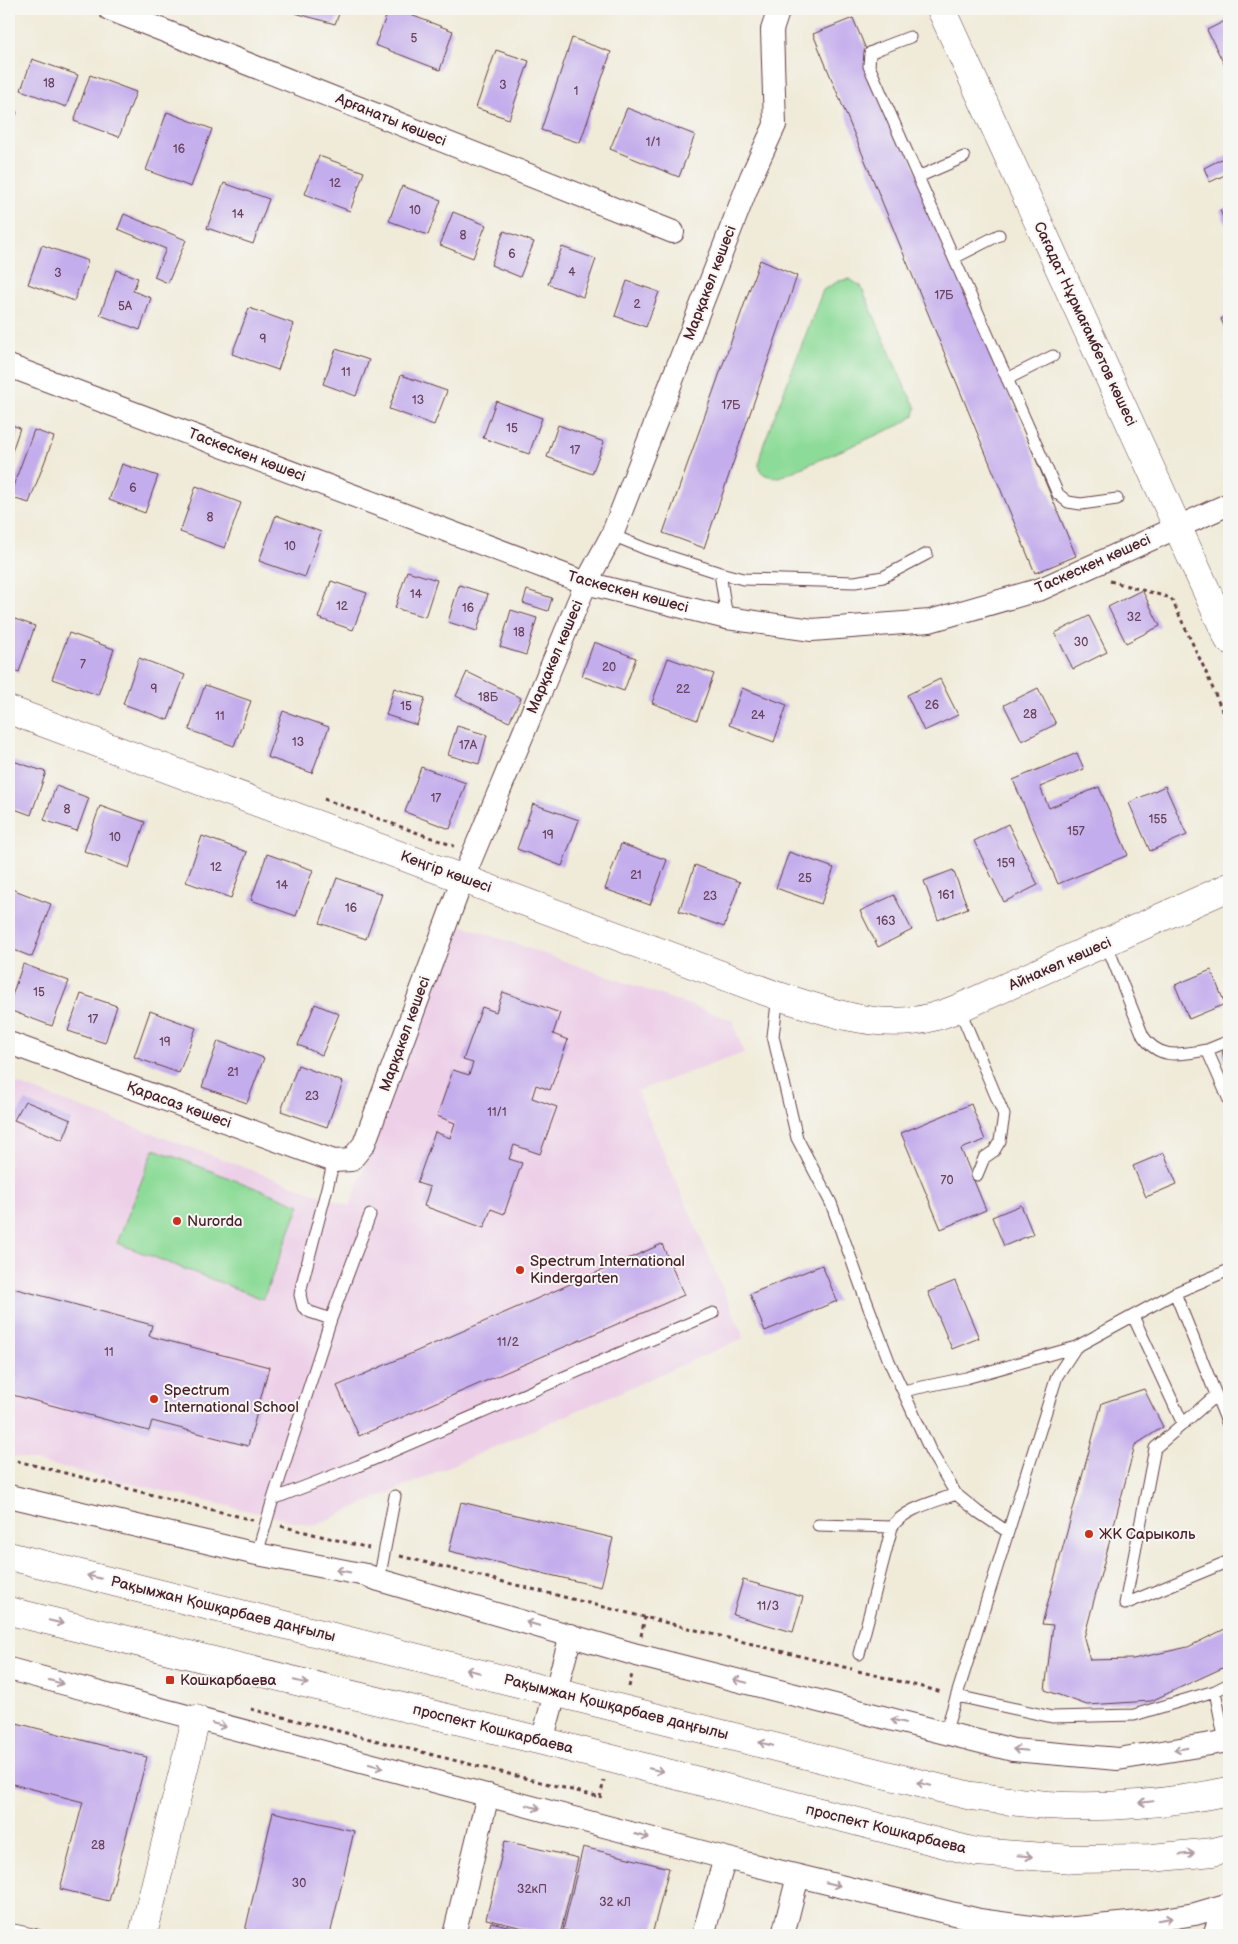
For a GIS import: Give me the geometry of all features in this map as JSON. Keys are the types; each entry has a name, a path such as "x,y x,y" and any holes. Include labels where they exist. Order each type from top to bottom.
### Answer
{"main road":[{"name":"Сағадат Нұрмағамбетов көшесі","path":"941,9 1229,640"},
{"name":"Кеңгір көшесі","path":"9,710 778,996 851,1018 886,1023"},
{"name":"Айнакөл көшесі","path":"886,1023 912,1021 937,1016 959,1008 1229,887"},
{"name":"Рақымжан Қошқарбаев даңғылы","path":"9,1556 971,1796 1048,1805 1123,1805 1204,1796 1229,1791"},
{"name":"проспект Кошкарбаева","path":"9,1611 609,1758 976,1852 1083,1859 1152,1858 1213,1852 1229,1848"},
{"path":"143,1935 196,1719"}],"street":[{"name":"Арғанаты көшесі","path":"109,9 674,232"},
{"name":"Марқакөл көшесі","path":"342,1161 364,1144 463,878 586,583 612,535 751,177 775,126 772,30 779,9"},
{"name":"Таскескен көшесі","path":"9,366 586,583 727,618 812,630 930,621 1041,589 1229,504"},
{"name":"Қарасаз көшесі","path":"9,1043 342,1161"},
{"path":"9,1496 257,1554 366,1575 637,1655 1013,1750 1118,1759 1227,1742"},
{"path":"542,1742 571,1635"},
{"path":"9,1669 725,1858 1052,1935"},
{"path":"454,1935 488,1795"},
{"path":"703,1935 725,1858"},
{"path":"783,1935 798,1876"},
{"path":"990,1921 1054,1930 1151,1921 1195,1914 1226,1905"},
{"path":"1214,1935 1226,1905"}],"lane":[{"path":"910,37 870,53 869,66 1058,494 1068,502 1081,504 1117,499"},
{"path":"918,177 964,157"},
{"path":"954,258 999,235"},
{"path":"1008,379 1053,356"},
{"path":"612,535 646,549 743,579 855,582 883,577 927,554"},
{"path":"720,573 727,618"},
{"path":"1106,943 1143,1036 1150,1047 1162,1053 1178,1054 1208,1050 1229,1041"},
{"path":"778,996 773,1036 797,1138 831,1203 869,1309 903,1391 931,1452 956,1494 978,1512 1008,1532"},
{"path":"959,1008 1004,1115 1000,1141 994,1151 984,1158 977,1175"},
{"path":"1208,1050 1229,1100"},
{"path":"331,1319 310,1312 303,1307 300,1296 308,1255 342,1161"},
{"path":"257,1554 331,1319 370,1215"},
{"path":"903,1391 966,1378 1076,1347 1175,1293 1229,1270"},
{"path":"1175,1293 1229,1427"},
{"path":"273,1499 358,1466 713,1313"},
{"path":"1133,1316 1183,1424"},
{"path":"945,1733 1057,1376 1076,1347"},
{"path":"1216,1395 1155,1448 1125,1604 1229,1561"},
{"path":"859,1654 892,1527 898,1518 920,1507 956,1494"},
{"path":"378,1580 395,1496"},
{"path":"818,1525 892,1527"},
{"path":"957,1696 1052,1717 1134,1715 1215,1691 1229,1684"},
{"path":"1215,1691 1227,1742"},
{"path":"9,1929 37,1935"}],"path":[{"path":"1099,562 1109,580 1171,598 1229,727"},
{"path":"9,1459 957,1696"},
{"path":"246,1707 600,1797"},
{"path":"595,1824 609,1758"}],"shaded area":[{"name":"Spectrum International Kindergarten","path":"456,923 732,1020 744,1053 637,1091 744,1338 313,1526 9,1455 9,1081 350,1206"}],"green space":[{"path":"849,279 861,286 906,390 916,407 914,416 900,425 780,477 766,475 762,472 759,465 763,446 823,290 839,281"},
{"path":"154,1149 300,1205 263,1299 117,1243"}],"building":[{"path":"296,9 341,9 335,24 295,13"},
{"path":"389,9 395,9 453,31 440,70 375,45"},
{"path":"853,18 1076,556 1035,573 813,34"},
{"path":"1229,19 1229,64 1225,66 1207,30"},
{"path":"572,38 611,52 580,143 541,130"},
{"path":"496,50 529,61 509,119 476,108"},
{"path":"32,59 78,75 66,107 21,90"},
{"path":"90,75 136,92 119,137 74,121"},
{"path":"627,108 695,135 679,177 610,149"},
{"path":"9,109 17,112 9,134"},
{"path":"167,112 212,129 191,187 146,170"},
{"path":"1229,155 1229,173 1210,182 1204,168"},
{"path":"319,156 364,172 350,211 305,194"},
{"path":"224,183 269,199 253,244 207,228"},
{"path":"402,186 441,200 428,235 389,221"},
{"path":"1229,207 1229,232 1220,210"},
{"path":"453,212 486,225 473,258 440,245"},
{"path":"124,214 186,240 168,283 154,277 166,249 118,229"},
{"path":"504,231 534,242 520,277 491,265"},
{"path":"42,245 88,261 74,301 28,284"},
{"path":"562,247 596,259 583,297 548,284"},
{"path":"760,260 797,276 704,548 663,533"},
{"path":"116,270 138,278 133,291 151,298 140,330 100,315"},
{"path":"627,281 659,292 646,327 615,316"},
{"path":"249,308 294,324 278,370 232,354"},
{"path":"1229,314 1229,338 1221,319"},
{"path":"336,349 369,360 356,396 323,384"},
{"path":"401,375 447,391 434,425 389,409"},
{"path":"496,401 542,418 529,454 483,438"},
{"path":"9,424 20,428 9,460"},
{"path":"558,425 604,442 592,474 547,457"},
{"path":"34,430 54,437 29,503 9,497"},
{"path":"122,464 158,476 145,513 109,500"},
{"path":"196,486 241,503 225,548 180,532"},
{"path":"276,515 321,532 305,577 259,561"},
{"path":"407,571 437,580 425,617 395,608"},
{"path":"331,581 367,593 353,630 318,618"},
{"path":"459,585 488,594 477,631 448,622"},
{"path":"527,590 552,598 548,611 523,603"},
{"path":"1142,590 1160,626 1126,643 1108,607"},
{"path":"511,610 537,618 526,655 500,647"},
{"path":"1089,616 1107,652 1073,669 1055,633"},
{"path":"9,617 35,626 19,672 9,668"},
{"path":"69,633 114,649 98,695 52,679"},
{"path":"594,642 636,658 624,691 582,676"},
{"path":"139,658 185,675 168,720 123,704"},
{"path":"668,658 714,674 697,720 652,703"},
{"path":"467,672 521,698 509,722 456,696"},
{"path":"940,679 958,715 924,731 907,695"},
{"path":"205,685 251,701 234,746 189,730"},
{"path":"394,688 425,698 417,725 386,715"},
{"path":"742,688 787,705 774,742 729,725"},
{"path":"1038,688 1056,724 1022,741 1004,705"},
{"path":"283,711 329,727 312,773 267,757"},
{"path":"457,726 487,735 479,764 448,755"},
{"path":"1077,753 1084,769 1040,787 1049,808 1099,787 1128,855 1058,884 1013,780"},
{"path":"10,760 46,772 31,815 9,807"},
{"path":"421,767 466,783 450,829 405,812"},
{"path":"56,786 89,798 77,831 44,820"},
{"path":"1165,786 1187,835 1150,851 1129,803"},
{"path":"533,804 579,820 562,866 517,849"},
{"path":"100,806 145,822 129,868 84,851"},
{"path":"1008,824 1038,885 1004,902 974,841"},
{"path":"202,836 247,852 231,898 186,882"},
{"path":"621,844 667,860 650,905 605,889"},
{"path":"789,852 834,868 821,904 776,888"},
{"path":"267,854 313,870 296,916 251,900"},
{"path":"695,865 740,882 724,927 679,911"},
{"path":"953,870 968,908 938,920 924,881"},
{"path":"337,878 382,894 366,939 320,923"},
{"path":"9,888 51,904 32,957 9,948 9,916 12,907 9,906"},
{"path":"894,895 912,930 878,947 860,911"},
{"path":"23,964 69,981 52,1026 9,1010 9,1004"},
{"path":"1211,970 1225,1004 1189,1019 1175,985"},
{"path":"503,992 560,1013 553,1034 568,1040 550,1090 536,1085 532,1098 557,1107 540,1154 514,1145 509,1159 522,1163 504,1214 491,1209 484,1228 424,1206 430,1187 417,1183 435,1132 450,1138 455,1123 437,1116 453,1070 469,1075 473,1063 463,1060 482,1007 496,1012"},
{"path":"81,994 117,1006 105,1043 68,1031"},
{"path":"315,1004 339,1014 322,1055 298,1045"},
{"path":"150,1011 196,1028 179,1073 134,1057"},
{"path":"218,1041 264,1058 247,1103 202,1087"},
{"path":"1229,1049 1229,1069 1222,1052"},
{"path":"298,1065 343,1082 327,1127 281,1111"},
{"path":"25,1101 71,1120 63,1140 14,1120"},
{"path":"971,1104 985,1140 961,1149 986,1210 941,1229 901,1133"},
{"path":"1164,1153 1177,1184 1146,1197 1133,1166"},
{"path":"1021,1205 1033,1234 1004,1246 992,1217"},
{"path":"662,1244 684,1295 359,1436 337,1386"},
{"path":"822,1265 837,1301 765,1331 750,1294"},
{"path":"955,1281 979,1338 952,1349 928,1292"},
{"path":"9,1287 152,1325 149,1336 269,1367 248,1446 152,1421 149,1431 9,1394"},
{"name":"ЖК Сарыколь","path":"1144,1389 1163,1427 1135,1445 1084,1638 1090,1660 1133,1659 1188,1647 1229,1627 1229,1665 1151,1701 1087,1705 1045,1690 1053,1625 1042,1624 1102,1403"},
{"path":"461,1502 613,1538 601,1587 449,1551"},
{"path":"743,1580 803,1597 793,1632 733,1615"},
{"path":"9,1721 147,1757 109,1901 60,1889 83,1802 9,1783"},
{"path":"273,1812 354,1831 330,1935 244,1935"},
{"path":"505,1841 578,1858 560,1935 552,1935 486,1919"},
{"path":"583,1847 669,1868 652,1935 583,1935 563,1930"},
{"path":"491,1922 542,1935 487,1935"}],"place":[{"name":"Nurorda","path":"177,1221"},
{"name":"Spectrum International Kindergarten","path":"520,1270"},
{"name":"Spectrum International School","path":"154,1399"},
{"name":"ЖК Сарыколь","path":"1089,1534"},
{"name":"Кошкарбаева","path":"170,1680"}]}
